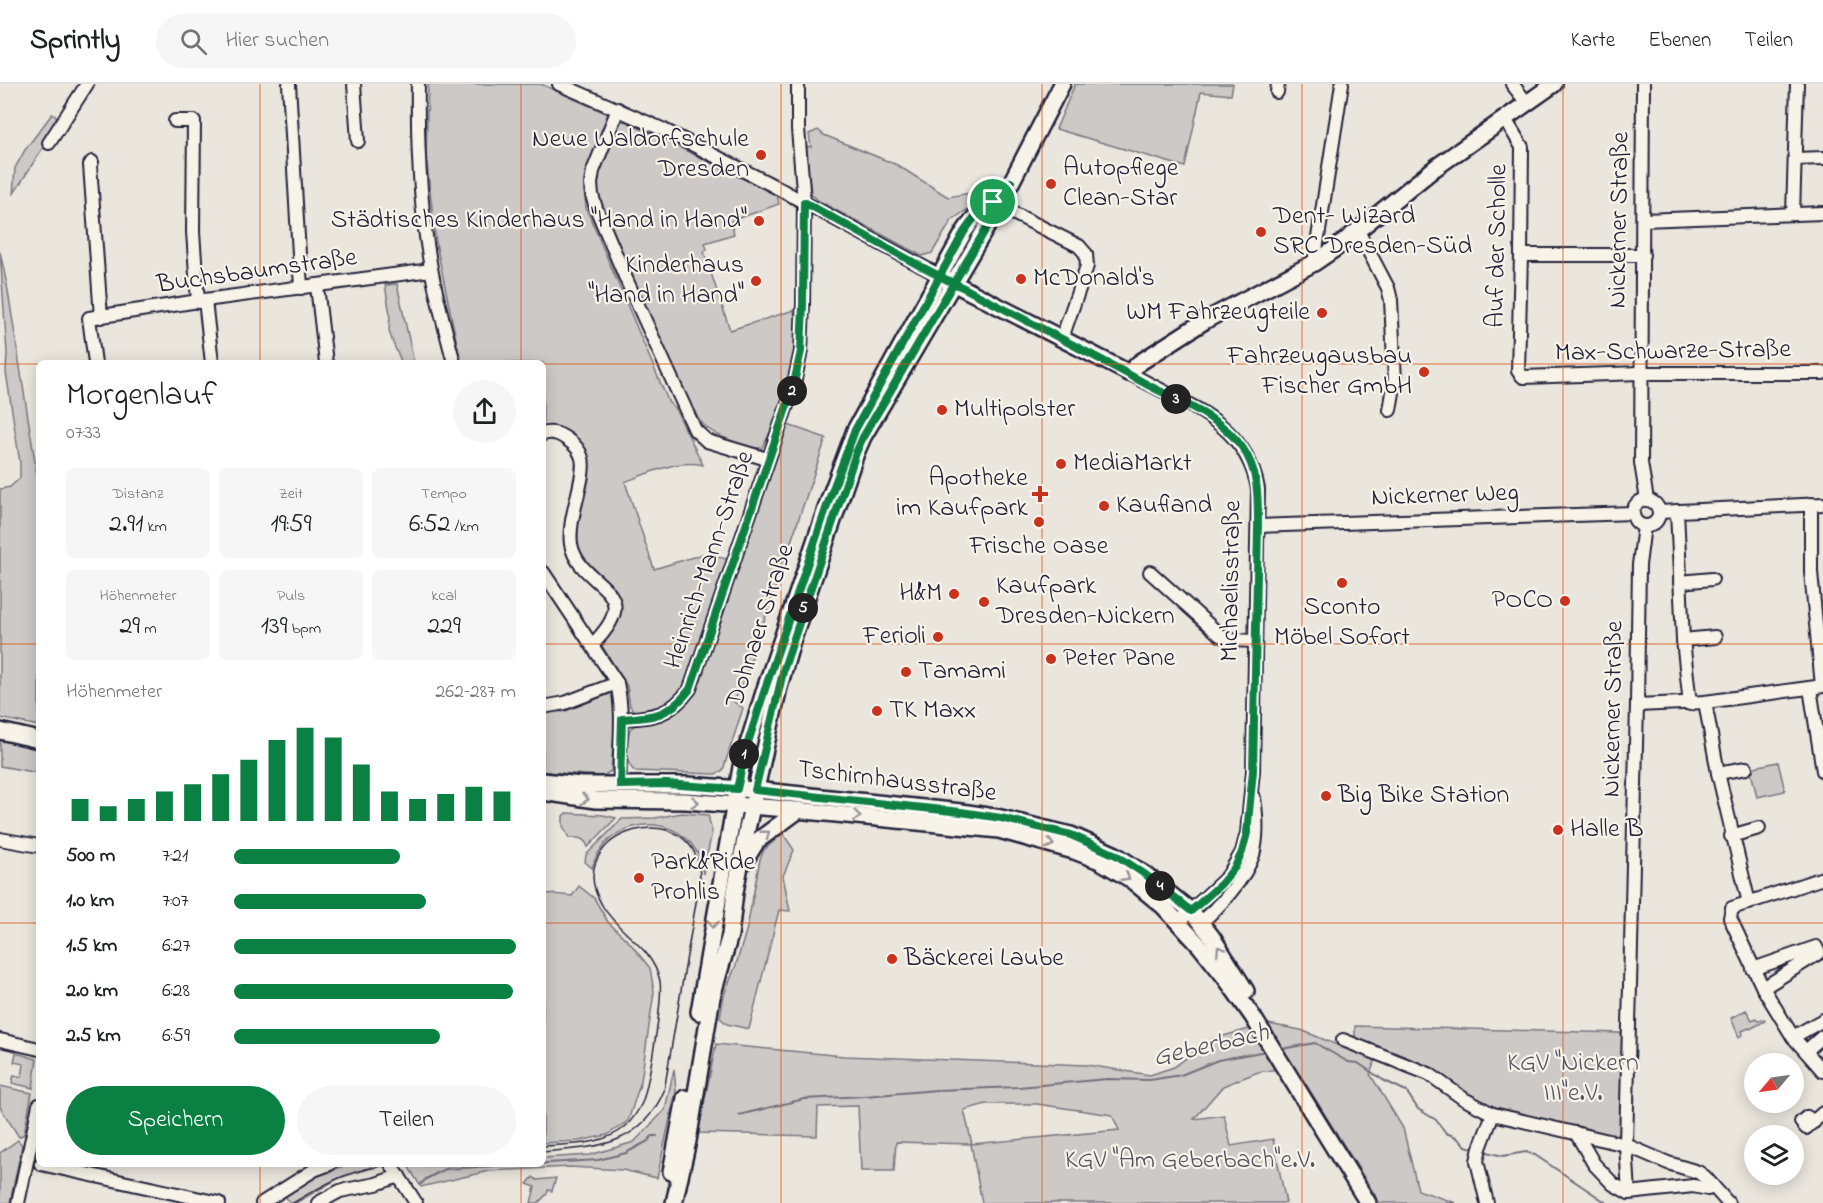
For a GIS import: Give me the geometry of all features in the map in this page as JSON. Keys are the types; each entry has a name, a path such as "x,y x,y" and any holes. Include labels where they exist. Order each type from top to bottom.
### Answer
{"main road":[{"name":"Dohnaer Straße","path":"674,1203 688,1141 712,997 730,935 731,917 755,790 784,668 856,453 863,437 999,206 1062,84"},
{"path":"1129,374 1139,363 1206,320 1314,263 1358,231 1435,168 1554,84"},
{"name":"Dohnaer Straße","path":"664,1203 685,1097 737,789 746,749 765,689 848,446 869,401 974,218 1011,182"},
{"name":"Michaelisstraße","path":"940,276 1129,374"},
{"path":"0,731 36,739"},
{"name":"Tschirnhausstraße","path":"546,782 580,785 677,784 961,812 1001,818 1071,835 1116,855 1146,875 1190,922 1245,990 1256,1021 1368,1203"},
{"name":"Tschirnhausstraße","path":"546,792 596,800 686,801 752,806 999,830 1074,851 1100,861 1130,879 1160,903 1190,922"},
{"path":"741,867 758,841 799,810"}],"street":[{"path":"49,143 87,84"},
{"path":"289,84 301,288"},
{"path":"354,84 358,141"},
{"path":"418,84 418,155 431,270 453,360"},
{"path":"559,84 662,129 804,202 940,276"},
{"name":"Heinrich-Mann-Straße","path":"622,719 644,718 665,712 679,704 690,689 793,388 801,351 803,305 804,202 798,129 798,84"},
{"path":"1314,263 1342,84"},
{"path":"1512,84 1527,103"},
{"name":"Nickerner Straße","path":"1643,84 1640,373 1641,463 1647,501"},
{"path":"1793,214 1797,84"},
{"path":"618,109 593,171 591,184 596,208 622,270 695,430 707,441 767,459"},
{"name":"Auf der Scholle","path":"1505,119 1522,147 1518,371 1523,377"},
{"path":"175,121 194,121 193,232 212,360"},
{"path":"1795,159 1823,159"},
{"path":"92,162 90,165 95,360"},
{"path":"999,206 1079,246 1086,254 1086,266 1072,314 1062,338"},
{"path":"1643,220 1823,213"},
{"path":"1358,231 1388,288 1391,300 1395,381 1390,410"},
{"path":"1521,255 1643,255"},
{"name":"Buchsbaumstraße","path":"95,318 431,270"},
{"path":"317,286 327,360"},
{"name":"Max-Schwarze-Straße","path":"1523,377 1640,373 1823,373"},
{"name":"Michaelisstraße","path":"1129,374 1205,415 1234,437 1251,461 1258,489 1252,786 1256,813 1256,836 1252,857 1237,883 1213,913 1190,922"},
{"path":"546,433 560,434 574,445 582,457 582,469 571,523 571,544 577,561 612,596 614,610 611,623 592,645"},
{"path":"1647,501 1656,506 1659,512 1656,520 1644,526 1639,524 1633,513 1638,503 1647,501"},
{"path":"1659,512 1817,504 1820,626 1818,687 1823,771"},
{"path":"1677,511 1683,640 1690,704"},
{"name":"Nickerner Weg","path":"1258,526 1633,513"},
{"name":"Nickerner Straße","path":"1629,1192 1626,1145 1639,565 1644,526"},
{"path":"1150,572 1220,635 1232,640 1255,640"},
{"path":"546,576 617,683 622,719 620,785"},
{"path":"1680,582 1712,579"},
{"path":"1683,640 1715,637"},
{"path":"546,706 565,703 617,683"},
{"path":"1637,705 1690,704 1818,687"},
{"path":"1705,702 1731,836 1749,903"},
{"path":"1718,773 1746,768"},
{"path":"1731,836 1759,828"},
{"path":"0,839 36,845"},
{"path":"1823,878 1732,908 1730,918 1763,988 1793,1037 1823,1071"},
{"path":"1753,969 1816,948 1821,952 1763,988"},
{"path":"1793,1037 1823,1020"},
{"path":"1806,1052 1823,1036"},
{"path":"1343,1040 1429,1074 1464,1099 1493,1114 1626,1145 1668,1163 1698,1172 1728,1203"},
{"path":"0,1041 36,1048"},
{"path":"1486,1203 1479,1174 1479,1151 1493,1114"},
{"path":"1576,1133 1594,1164 1612,1184 1629,1192 1693,1186 1708,1189 1712,1185"},
{"path":"18,1203 36,1163"},
{"path":"54,1167 219,1203"},
{"path":"262,1203 322,1167"},
{"path":"393,1167 416,1203"},
{"path":"318,1203 340,1191 376,1184 399,1176"}],"green space":[{"path":"428,84 541,84 608,114 589,166 584,188 586,208 669,403 675,408 703,465 673,465 625,482 654,569 703,554 727,559 684,685 673,698 663,705 634,711 630,706 627,686 602,646 617,620 620,605 615,591 586,562 579,549 579,519 586,488 588,459 583,447 573,436 559,428 546,426 546,360 460,360 436,243 426,155"},
{"path":"1075,84 1233,84 1231,95 1201,92 1185,167 1056,129"},
{"path":"52,114 61,119 13,195 15,168 25,150"},
{"path":"622,121 777,195 779,204 731,221 734,234 705,243 707,249 704,252 730,330 794,310 796,334 793,362 785,393 762,448 742,444 718,435 704,425 696,415 687,401 604,215 597,182 601,166"},
{"path":"818,130 824,135 897,165 948,197 981,191 987,196 952,220 932,253 922,256 819,201 811,194 805,146 811,147 809,134"},
{"path":"0,252 36,468 36,725 0,718 0,489 10,487 20,478 20,463 6,372 7,353"},
{"path":"397,284 413,360 401,360 393,343 389,331 390,314 385,285"},
{"path":"785,424 826,438 745,678 734,702 743,708 723,770 716,774 635,771 631,768 627,758 630,729 645,721 660,718 678,710 692,693"},
{"path":"612,693 616,710 611,771 603,776 546,772 546,710 563,712"},
{"path":"0,738 36,745 36,772 0,766"},
{"path":"1778,762 1785,791 1757,797 1750,768"},
{"path":"566,813 616,818 588,847 581,839 569,838 563,826 563,816"},
{"path":"682,813 708,815 712,832 703,874 698,854 686,838 672,829 656,825 624,830 610,839 599,851 592,868 585,862 586,855 622,819 655,818"},
{"path":"782,834 794,850 783,876 790,911 779,910 749,1029 727,1024 720,1018 724,995 747,928 760,859 764,850"},
{"path":"579,886 594,898 608,922 630,943 650,968 654,992 641,1081 628,1121 607,1135 579,1141 546,1143 546,893 572,896"},
{"path":"1746,1010 1752,1020 1756,1018 1758,1021 1764,1019 1765,1021 1742,1031 1743,1034 1739,1037 1731,1018"},
{"name":"KGV \"Am Geberbach\"e.V.","path":"1268,1024 1301,1030 1342,1047 1377,1056 1370,1074 1403,1128 1418,1190 1456,1203 1380,1203 1302,1078 1292,1067 1258,1072 1223,1086 1194,1119 1224,1115 1231,1146 1273,1139 1286,1203 982,1203 971,1144 896,1142 894,1171 861,1171 858,1106 818,1107 817,1136 698,1133 716,1044 844,1056 1087,1065 1150,1075 1174,1067 1212,1039","holes":["986,1104 1037,1104 1112,1115 1119,1130 972,1144 964,1110"]},
{"name":"KGV \"Nickern III\"e.V.","path":"1355,1026 1622,1033 1620,1133 1614,1138 1487,1105 1355,1042"},
{"path":"16,1053 36,1059 33,1088 12,1083 14,1075 22,1077 24,1064 14,1062"},
{"path":"674,1069 676,1091 657,1178 623,1170 570,1167 489,1171 421,1187 409,1167 546,1167 546,1158 590,1155 634,1142 665,1110"},
{"path":"0,1086 32,1093 24,1134 19,1137 0,1107"},
{"path":"18,1140 22,1145 10,1203 0,1203 0,1153"},
{"path":"341,1167 372,1168 339,1178 296,1203 290,1203 283,1193 325,1172"},
{"path":"533,1177 537,1180 556,1178 552,1191 548,1190 538,1203 531,1203 535,1187 527,1184"}],"waterway":[{"name":"Geberbach","path":"1281,1049 1315,1043 1348,1062 1358,1063 1383,1080 1406,1091 1418,1109 1436,1120 1446,1133 1475,1149"},
{"name":"Geberbach","path":"739,1115 804,1099 1019,1087 1107,1079 1150,1080 1181,1075 1218,1060 1266,1051"},
{"name":"Geberbach","path":"546,1163 598,1160 626,1153 648,1141 652,1136 657,1136"},
{"name":"Geberbach","path":"1483,1151 1503,1156 1526,1152 1535,1155 1607,1203"},
{"name":"Geberbach","path":"421,1184 445,1169 479,1167"}],"tram line":[{"path":"546,1146 586,1143 617,1133 626,1126 642,1103 655,1042 660,981 646,953 606,912 593,879 598,857 613,840 634,830 657,828 678,835 694,851 700,879 664,1091 654,1109 629,1134 598,1145 546,1152"},
{"path":"293,1203 343,1176 377,1167"}],"place":[{"name":"Neue Waldorfschule Dresden","path":"761,155"},
{"name":"Autopflege Clean-Star","path":"1051,184"},
{"name":"Städtisches Kinderhaus \"Hand in Hand\"","path":"759,221"},
{"name":"Dent- Wizard SRC Dresden-Süd","path":"1261,232"},
{"name":"McDonald's","path":"1021,279"},
{"name":"Kinderhaus \"Hand in Hand\"","path":"756,281"},
{"name":"WM Fahrzeugteile","path":"1322,313"},
{"name":"Fahrzeugausbau Fischer GmbH","path":"1424,372"},
{"name":"Multipolster","path":"942,410"},
{"name":"MediaMarkt","path":"1061,464"},
{"name":"Apotheke im Kaufpark","path":"1040,494"},
{"name":"Kaufland","path":"1104,506"},
{"name":"Frische Oase","path":"1039,522"},
{"name":"Sconto Möbel Sofort","path":"1342,583"},
{"name":"H&M","path":"954,594"},
{"name":"POCO","path":"1565,601"},
{"name":"Kaufpark Dresden-Nickern","path":"984,602"},
{"name":"Ferioli","path":"938,637"},
{"name":"Peter Pane","path":"1051,659"},
{"name":"Tamami","path":"906,672"},
{"name":"TK Maxx","path":"877,711"},
{"name":"Big Bike Station","path":"1326,796"},
{"name":"Halle B","path":"1558,830"},
{"name":"Park&Ride Prohlis","path":"639,878"},
{"name":"Bäckerei Laube","path":"892,959"}],"route":[{"path":"993,202 974,218 964,232 940,276 869,401 848,446 765,689 746,749 737,789 666,784 620,785 622,719 644,718 665,712 679,704 690,689 793,388 801,351 804,202 922,267 940,276 954,283 966,289 1109,362 1205,415 1220,424 1234,437 1251,461 1258,489 1258,526 1253,771 1247,833 1235,867 1221,884 1191,911 1146,875 1116,855 1071,835 1001,818 961,812 755,790 784,668 856,453 863,437 954,283 967,262 1011,182 993,202"}]}
